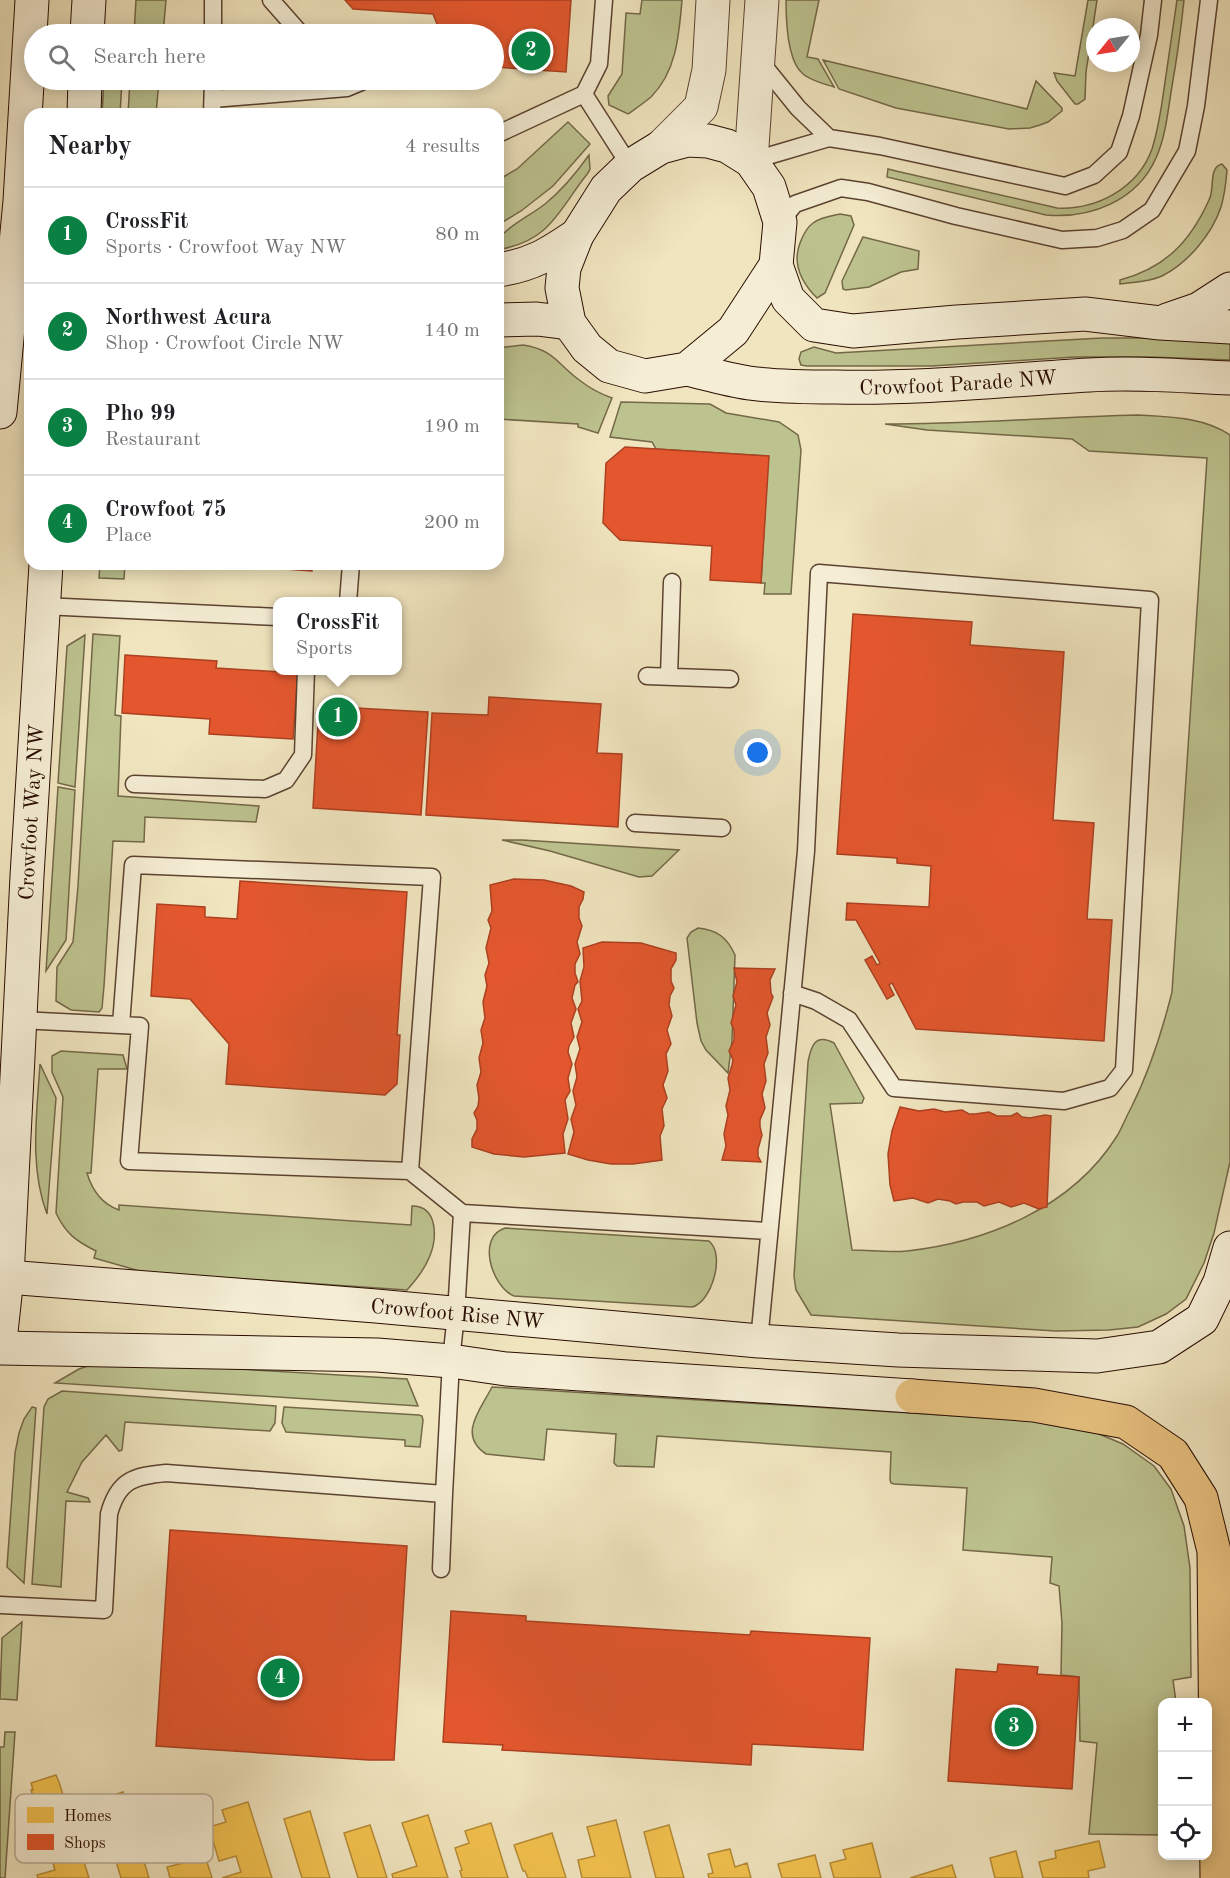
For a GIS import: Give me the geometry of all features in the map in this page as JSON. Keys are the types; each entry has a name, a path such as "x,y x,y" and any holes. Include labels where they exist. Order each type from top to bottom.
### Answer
{"highway":[{"path":"912,1396 1034,1405 1125,1422 1173,1454 1201,1498 1214,1551 1217,1878"}],"street":[{"path":"31,24 32,0"},
{"path":"88,24 89,0"},
{"path":"713,0 709,70 701,107 661,147 630,166 606,189 577,235 564,268 562,288 569,323 587,348 609,366 645,376 687,369 733,331 776,265"},
{"path":"751,161 762,0"},
{"path":"26,108 27,90"},
{"path":"84,108 85,90"},
{"path":"0,412 14,297 24,134"},
{"path":"661,147 687,140 708,141 727,146 751,161 769,187 780,222 776,265 788,298 814,325 853,331 1085,314 1160,323 1230,327"},
{"path":"504,269 519,267 546,256 577,235"},
{"path":"1160,323 1199,309 1230,289"},
{"path":"504,320 537,319 569,323"},
{"name":"Crowfoot Parade NW","path":"687,369 752,383 826,387 944,386 1091,375 1136,374 1230,378"},
{"name":"Crowfoot Way NW","path":"1,1328 46,570"},
{"name":"Crowfoot Rise NW","path":"3,1278 759,1341 914,1350 1097,1356 1158,1347 1202,1319 1220,1282 1230,1248"},
{"path":"0,1348 377,1355 451,1361 506,1369 912,1396"}],"lane":[{"path":"213,0 213,24"},
{"path":"271,0 292,24"},
{"path":"504,131 584,94 599,64 604,0"},
{"path":"751,161 830,138 880,146 1065,186 1094,175 1119,152 1131,116 1147,47 1153,0"},
{"path":"780,222 795,204 841,188 868,192 956,216 1062,240 1097,238 1123,230 1152,210 1187,151 1196,106 1209,0"},
{"path":"758,57 798,108 830,138"},
{"path":"213,90 212,106 303,90"},
{"path":"584,94 630,166"},
{"path":"348,597 351,570"},
{"path":"759,1341 792,993 807,851 819,573 1150,600 1124,1070 1110,1088 1064,1101 894,1088 849,1020 816,1000 792,993"},
{"path":"669,676 672,582"},
{"path":"43,606 273,617"},
{"path":"134,784 265,789 286,780 303,755 306,675"},
{"path":"647,676 730,679"},
{"path":"635,823 722,828"},
{"path":"122,1025 133,864 432,877 410,1171"},
{"path":"20,1020 140,1026 129,1161 410,1171 462,1212 770,1232"},
{"path":"441,1569 451,1361 462,1212"},
{"path":"0,1605 104,1610 109,1514 118,1491 125,1484 140,1476 166,1473 444,1494"}],"green space":[{"path":"136,0 166,0 164,24 135,24"},
{"path":"642,0 682,0 680,26 675,52 660,87 651,97 628,114 609,105 608,96 622,74 626,13 640,14"},
{"path":"786,0 819,0 807,57 818,59 834,87 810,79 798,68 789,40"},
{"path":"1088,0 1097,0 1094,18 1086,18 1085,99 1078,104 1075,104 1057,81 1054,73 1075,76"},
{"path":"1177,0 1184,0 1176,65 1162,141 1148,173 1124,196 1095,210 1079,214 1046,215 887,177 888,169 1057,208 1087,205 1114,194 1137,175 1152,149 1160,115"},
{"path":"823,60 1027,109 1036,81 1062,108 1062,111 1040,125 1009,129 896,108 839,89"},
{"path":"103,90 121,90 120,108 102,108"},
{"path":"129,90 158,90 157,108 128,108"},
{"path":"568,122 590,144 553,186 504,221 504,177 517,169"},
{"path":"589,155 588,173 553,221 532,238 504,248 504,233 540,208 568,181"},
{"path":"1222,164 1227,170 1221,207 1212,227 1198,247 1181,264 1162,276 1147,281 1120,284 1120,280 1136,275 1163,260 1184,241 1202,215 1211,196 1213,174 1215,169"},
{"path":"840,214 851,216 854,225 825,293 817,298 800,273 797,258 800,243 807,229 816,221"},
{"path":"863,237 919,251 918,269 901,272 869,287 843,289 842,281"},
{"path":"1102,338 1230,341 1230,360 1075,357 932,366 807,366 801,365 799,359 801,352 814,347 836,353"},
{"path":"523,345 543,351 556,359 585,385 612,398 598,433 578,427 578,424 504,419 504,347"},
{"path":"621,402 710,404 726,413 779,422 798,435 801,450 791,594 764,594 765,583 761,583 768,456 656,449 652,442 610,437"},
{"path":"1138,415 1197,421 1230,435 1230,1162 1214,1233 1204,1263 1186,1299 1166,1314 1138,1327 1056,1331 811,1315 796,1290 794,1276 808,1062 813,1046 818,1040 828,1040 834,1043 864,1098 862,1103 830,1104 852,1250 907,1251 967,1239 997,1230 1052,1202 1076,1183 1098,1161 1121,1130 1150,1065 1172,992 1207,458 1089,451 1072,439 927,430 885,424"},
{"path":"100,570 125,570 124,579 99,578"},
{"path":"93,634 120,636 115,715 121,716 118,796 259,806 256,822 145,817 144,842 113,841 104,986 102,1008 99,1012 71,1010 56,1001 57,967 73,942"},
{"path":"85,635 75,787 58,783 67,646"},
{"path":"58,787 75,790 66,940 46,971"},
{"path":"502,840 679,850 652,876 639,877 550,851"},
{"path":"698,928 721,936 729,943 735,955 732,1041 728,1073 706,1050 701,1041 697,1023 687,938"},
{"path":"61,1051 123,1055 127,1069 98,1069 91,1173 87,1173 98,1196 113,1207 119,1210 119,1205 411,1225 412,1206 421,1207 427,1212 434,1225 434,1242 425,1267 407,1290 143,1272 94,1258 96,1251 72,1236 56,1213 63,1097 52,1072 52,1056"},
{"path":"40,1064 56,1098 47,1214 41,1196 36,1159"},
{"path":"505,1228 709,1241 716,1257 714,1278 705,1297 699,1304 692,1307 514,1296 499,1283 490,1262 491,1241 496,1233"},
{"path":"94,1364 172,1365 407,1379 418,1406 55,1383 79,1369"},
{"path":"492,1387 1039,1421 1092,1431 1123,1444 1154,1466 1171,1489 1184,1526 1190,1568 1191,1677 1173,1680 1175,1698 1158,1698 1158,1835 1089,1834 1097,1743 1080,1741 1079,1677 1061,1675 1062,1623 1059,1586 1050,1583 1052,1557 963,1550 967,1488 891,1483 891,1452 657,1436 654,1467 617,1466 614,1463 616,1434 547,1429 544,1460 486,1454 477,1447 473,1439 472,1430"},
{"path":"62,1391 276,1406 275,1423 270,1431 125,1422 122,1450 119,1451 106,1435 82,1462 67,1492 88,1498 90,1502 66,1501 61,1587 32,1584 44,1407 48,1399"},
{"path":"32,1407 36,1408 24,1583 7,1567 15,1453 24,1419"},
{"path":"284,1407 419,1415 423,1420 420,1447 405,1446 405,1440 286,1432 282,1423"},
{"path":"22,1622 17,1700 0,1699 2,1638"},
{"path":"5,1732 15,1732 5,1878 0,1878 0,1747 4,1747"}],"building: Homes":[{"path":"56,1775 63,1794 32,1794 31,1783"},
{"path":"248,1802 272,1878 222,1878 241,1872 236,1856 219,1861 213,1841 213,1826 226,1822 222,1810"},
{"path":"310,1811 330,1878 302,1878 284,1819"},
{"path":"428,1815 448,1878 393,1878 392,1874 417,1866 402,1823"},
{"path":"616,1820 631,1878 582,1878 578,1860 595,1856 587,1827"},
{"path":"491,1823 508,1878 462,1878 460,1871 462,1870 455,1848 469,1843 465,1831"},
{"path":"370,1825 387,1878 358,1878 344,1833"},
{"path":"669,1825 684,1878 656,1878 644,1832"},
{"path":"552,1833 566,1878 528,1878 523,1871 514,1845"},
{"path":"1099,1841 1105,1867 1088,1871 1089,1878 1043,1878 1039,1862 1056,1858 1055,1851"},
{"path":"872,1843 881,1878 834,1878 830,1863 846,1859 843,1850"},
{"path":"730,1849 735,1867 747,1863 751,1878 709,1878 708,1874 713,1873 708,1854"},
{"path":"1016,1851 1023,1878 995,1878 990,1858"},
{"path":"815,1855 821,1878 782,1878 778,1864"},
{"path":"53,1863 84,1863 89,1878 38,1878 37,1875 55,1870"},
{"path":"117,1863 144,1863 149,1878 121,1878"},
{"path":"183,1863 207,1863 212,1878 170,1878 167,1867"},
{"path":"952,1865 956,1878 910,1878"}],"building: Shops":[{"path":"345,0 571,0 566,72 504,68 504,24 437,24 433,14 353,9"},
{"path":"625,447 769,456 761,583 710,580 712,546 620,540 603,523 606,463"},
{"path":"853,614 972,622 970,645 1064,652 1053,820 1094,823 1087,919 1112,920 1104,1041 916,1029 892,983 889,985 894,995 887,999 865,960 872,956 877,965 880,963 856,920 846,920 847,903 929,907 931,866 897,863 897,858 837,854"},
{"path":"125,655 217,661 216,668 273,671 273,675 298,675 293,739 209,734 210,719 122,713"},
{"path":"489,697 601,704 597,753 622,754 618,827 426,815 432,713 488,715"},
{"path":"319,706 428,712 421,815 313,808"},
{"path":"514,879 544,880 571,886 584,892 579,907 582,926 577,942 580,954 575,964 578,982 572,998 576,1009 571,1023 574,1037 568,1052 572,1064 568,1078 570,1091 565,1100 568,1119 563,1134 565,1153 524,1157 494,1154 472,1147 472,1139 477,1129 474,1113 479,1098 477,1085 481,1072 479,1058 483,1043 481,1030 485,1018 483,1002 487,986 485,975 489,963 486,948 491,928 488,920 492,911 490,885"},
{"path":"240,881 407,892 397,1035 400,1035 397,1084 385,1095 226,1084 229,1044 190,999 151,996 157,904 205,907 205,917 237,919"},
{"path":"602,942 641,943 676,953 676,960 671,969 671,981 674,988 669,1005 672,1016 667,1030 671,1044 666,1054 668,1071 663,1085 667,1098 662,1109 664,1126 660,1136 662,1160 611,1164 568,1154 574,1132 571,1119 576,1105 573,1091 577,1077 575,1064 580,1049 577,1037 582,1022 578,1009 582,1001 580,981 584,967 583,948"},
{"path":"734,968 775,969 770,980 773,997 767,1013 770,1025 766,1037 768,1053 764,1064 766,1081 762,1094 765,1108 760,1120 762,1135 758,1149 761,1162 722,1160 726,1146 724,1134 728,1115 726,1106 730,1090 728,1078 733,1060 729,1051 734,1040 731,1023 736,1005 733,996 737,982"},
{"path":"900,1107 919,1111 962,1110 969,1114 989,1112 997,1116 1011,1116 1017,1113 1022,1117 1030,1118 1051,1116 1047,1207 1039,1209 1024,1203 1011,1207 999,1202 984,1206 977,1202 956,1204 938,1199 928,1203 913,1198 894,1201 890,1185 888,1154 892,1131"},
{"path":"170,1530 407,1546 394,1760 156,1746"},
{"path":"451,1611 526,1616 526,1621 750,1635 751,1631 870,1638 863,1750 752,1744 751,1765 502,1750 503,1745 443,1742"},
{"path":"998,1664 1038,1667 1037,1674 1079,1677 1072,1789 948,1781 956,1669 997,1672"}],"place":[{"name":"Northwest Acura","path":"531,51"},
{"name":"CrossFit","path":"338,717"},
{"name":"Crowfoot 75","path":"280,1678"},
{"name":"Pho 99","path":"1014,1727"}]}
